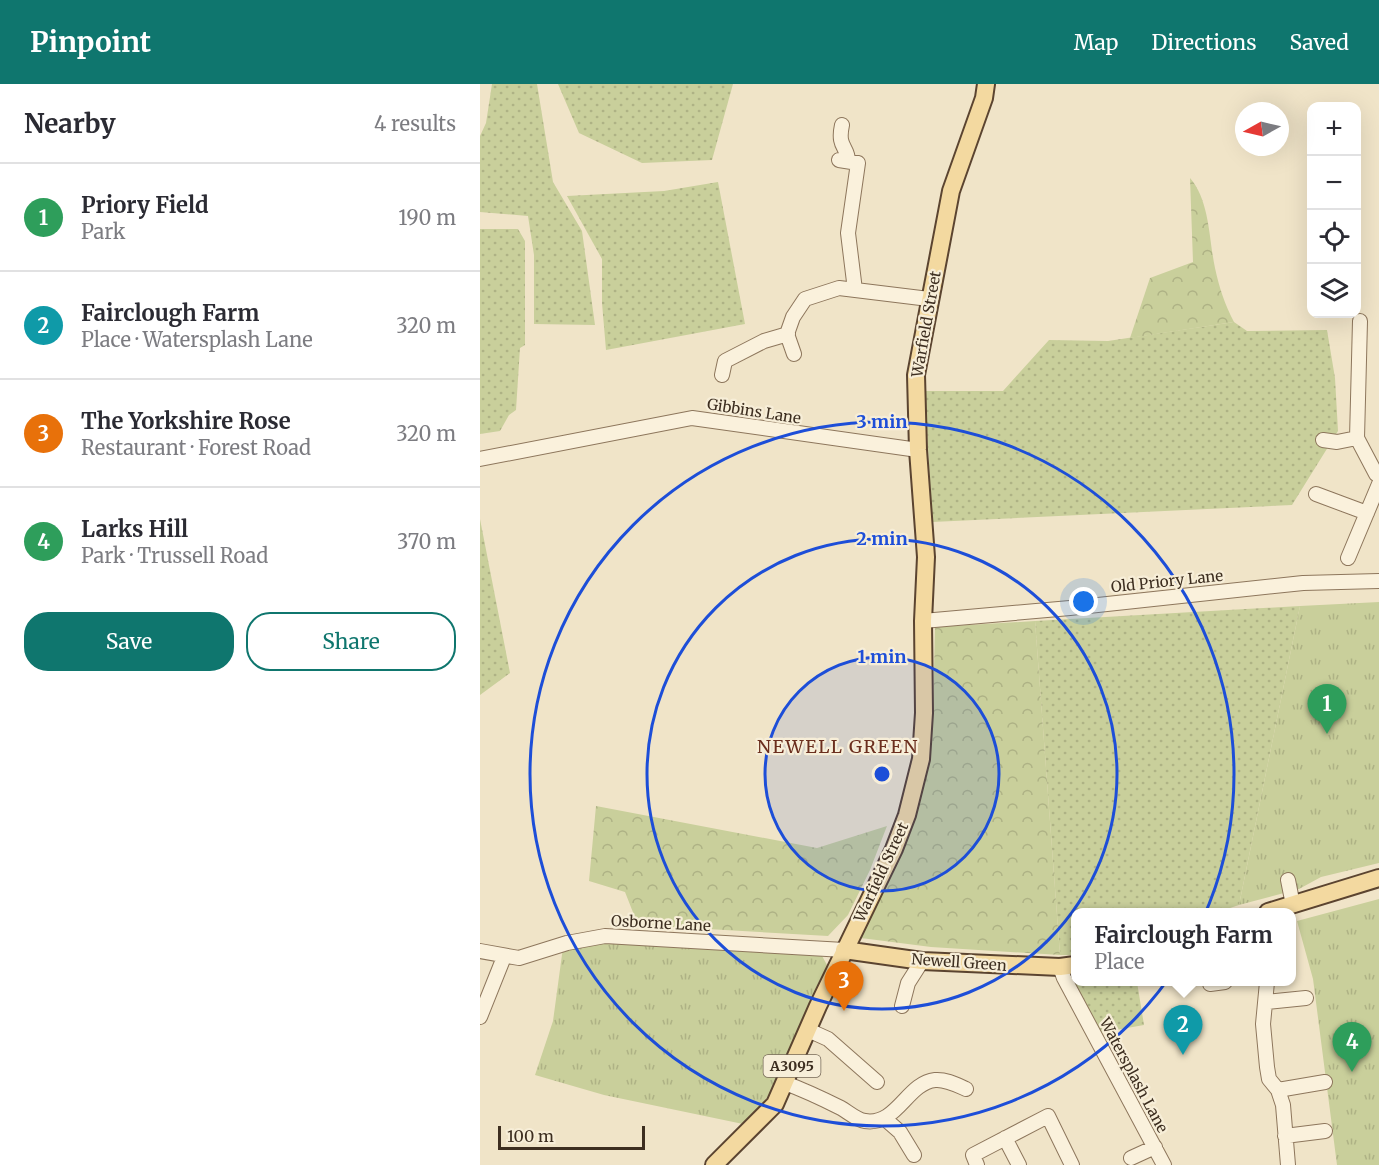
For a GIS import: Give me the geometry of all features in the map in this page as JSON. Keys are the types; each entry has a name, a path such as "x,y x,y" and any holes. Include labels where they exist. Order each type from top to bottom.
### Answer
{"main road":[{"name":"Warfield Street","path":"844,950 894,849 908,815 921,759 924,713 923,621 926,557 918,450 916,375 951,191 984,98 986,84"},
{"path":"1282,908 1379,878"},
{"name":"Newell Green","path":"844,950 922,961 1067,966"},
{"name":"A3095","path":"714,1165 775,1104 844,950"}],"street":[{"path":"842,125 840,141 847,154 844,161 858,163 848,233 855,290"},
{"path":"794,354 788,334 794,317 805,298 839,288 929,299"},
{"path":"1360,321 1357,438 1379,476"},
{"path":"722,375 725,361 764,341 788,334"},
{"name":"Gibbins Lane","path":"480,459 692,418 918,450"},
{"path":"1323,440 1337,442 1357,438"},
{"path":"1348,558 1379,484"},
{"path":"1316,494 1367,513"},
{"name":"Old Priory Lane","path":"923,621 1303,583 1379,581"},
{"path":"1288,880 1293,905"},
{"name":"Osborne Lane","path":"480,951 519,958 605,936 844,950"},
{"path":"480,1017 504,957"},
{"path":"902,1006 908,983 922,961"},
{"name":"Watersplash Lane","path":"1077,986 1164,1165"},
{"path":"1267,986 1263,1024 1266,1067 1269,1079 1278,1090 1282,1105 1288,1165"},
{"path":"1266,1002 1306,998"},
{"path":"808,1030 828,1039 877,1082"},
{"path":"785,1083 864,1121 879,1121 922,1085 935,1080 950,1082 966,1089"},
{"path":"1278,1090 1325,1082"},
{"path":"977,1165 973,1155 1048,1116 1072,1165"},
{"path":"884,1118 900,1132 914,1155"},
{"path":"1285,1136 1325,1131"},
{"path":"1005,1138 1019,1165"},
{"path":"1131,1158 1155,1147"}],"green space":[{"path":"492,84 537,84 553,182 582,231 595,325 534,324 534,255 528,216 480,212 480,136 486,123"},
{"path":"558,84 733,84 712,160 642,163 579,133"},
{"path":"1190,178 1202,198 1220,289 1234,322 1130,338 1150,278 1193,262"},
{"path":"718,182 745,324 606,350 602,303 602,259 567,196 664,191"},
{"path":"480,229 518,229 525,241 525,345 520,348 516,410 509,415 500,431 480,434"},
{"path":"1234,322 1247,331 1327,330 1335,378 1338,431 1292,505 932,522 925,391 1003,391 1049,340 1108,341"},
{"path":"480,519 510,673 480,695"},
{"path":"1379,602 1379,863 1321,877 1299,889 1239,905 1300,606"},
{"path":"1300,606 1239,905 1230,908 1071,908 1071,955 1060,955 1035,621"},
{"path":"1035,621 1060,955 931,947 861,938 883,888 928,763 933,716 935,627"},
{"path":"596,806 817,848 887,826 870,870 848,915 828,936 638,925 625,892 589,881"},
{"path":"1379,899 1379,1165 1337,1165 1313,979 1297,921"},
{"path":"564,940 821,954 827,965 770,1094 743,1124 604,1095 535,1075 553,1021"},
{"path":"1074,986 1138,986 1144,1025 1099,1033"}],"place":[{"name":"Priory Field","path":"1327,734"},
{"name":"The Yorkshire Rose","path":"844,1011"},
{"name":"Fairclough Farm","path":"1183,1055"},
{"name":"Larks Hill","path":"1352,1072"}],"district":[{"name":"NEWELL GREEN","path":"838,746"}]}
